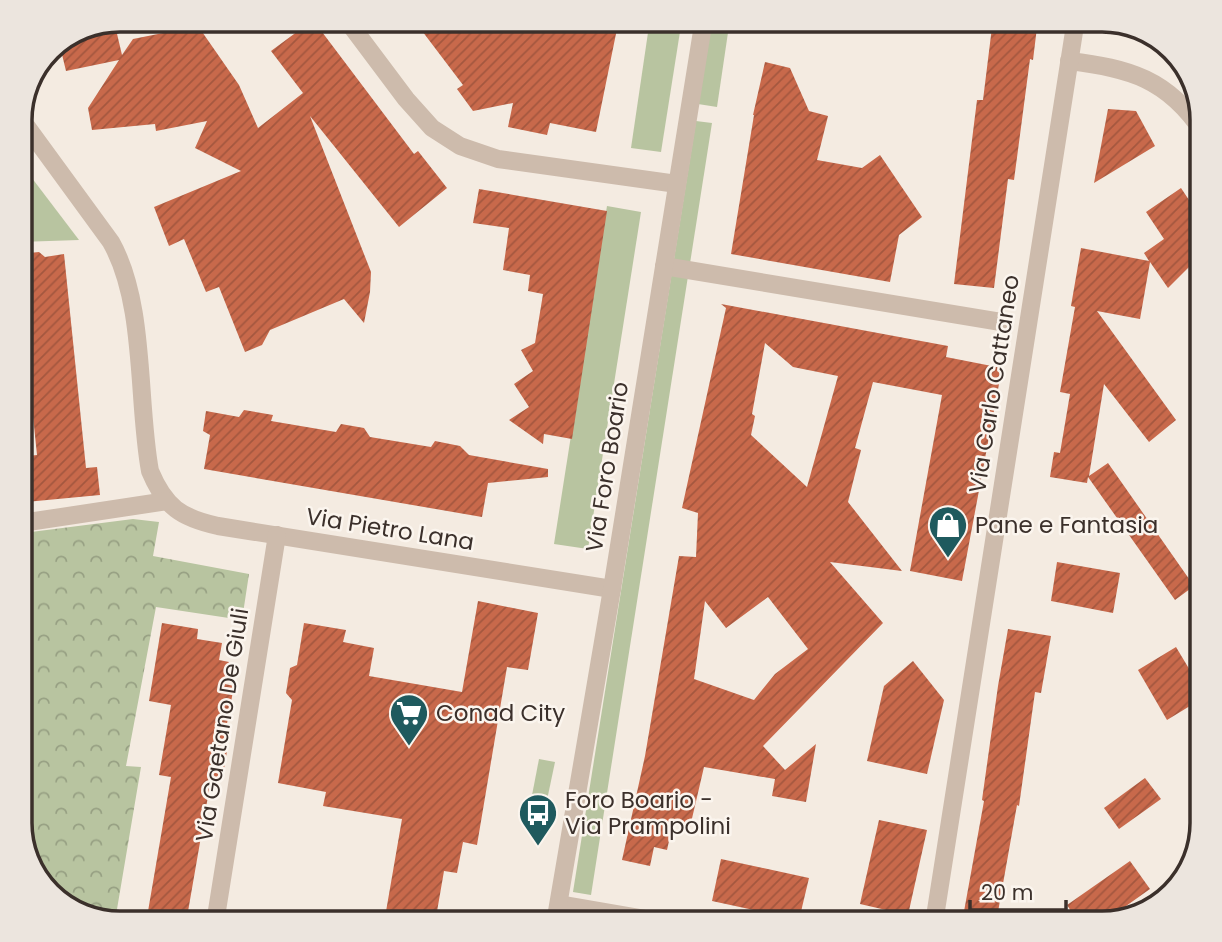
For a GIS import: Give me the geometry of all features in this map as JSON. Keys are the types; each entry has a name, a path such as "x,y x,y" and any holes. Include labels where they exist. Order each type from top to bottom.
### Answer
{"street":[{"path":"355,31 406,99 432,128 460,146 498,159 677,184"},
{"name":"Via Foro Boario","path":"558,911 702,31"},
{"name":"Via Carlo Cattaneo","path":"936,911 1074,31"},
{"path":"1069,61 1123,69 1158,85 1190,114"},
{"name":"Via Pietro Lana","path":"32,134 120,257 131,294 150,471 157,488 180,514 196,521 612,589"},
{"path":"664,266 1001,322"},
{"path":"32,521 167,501"},
{"name":"Via Gaetano De Giuli","path":"217,911 277,535"},
{"path":"559,904 600,911"}],"green space":[{"path":"648,31 680,31 661,152 631,148"},
{"path":"709,31 728,31 717,107 698,104"},
{"path":"696,121 712,123 591,895 573,892"},
{"path":"32,178 79,240 32,242"},
{"path":"607,206 641,212 588,549 554,544"},
{"path":"133,519 159,522 153,556 249,574 242,620 156,607 126,766 141,767 117,911 91,906 75,899 53,881 34,845 32,532"},
{"path":"539,759 555,762 543,819 528,816"}],"building":[{"path":"116,31 122,55 133,39 173,31 201,31 239,85 258,128 303,93 271,51 298,31 321,31 414,154 418,151 447,188 399,227 310,116 371,272 364,323 344,299 270,330 262,345 245,352 219,287 206,292 184,239 169,246 154,207 241,171 195,148 207,121 156,131 155,124 92,130 88,108 119,60 66,71 62,53 75,43 108,32"},
{"path":"422,31 617,31 596,132 550,123 547,135 508,127 513,103 473,111 457,89 463,85"},
{"path":"992,31 1037,31 1033,60 1030,59 1014,180 1008,179 994,288 954,284 977,100 983,100"},
{"path":"765,62 790,68 809,111 828,116 817,160 862,168 880,155 922,217 899,235 890,282 731,254 753,115"},
{"path":"1108,109 1136,111 1155,146 1094,183"},
{"path":"1181,188 1190,202 1190,266 1168,288 1150,262 1140,319 1097,311 1176,420 1149,442 1104,384 1089,476 1108,463 1190,580 1190,589 1175,600 1088,477 1087,483 1050,477 1054,452 1060,453 1070,394 1060,392 1075,307 1071,306 1081,248 1149,261 1144,253 1164,239 1146,212"},
{"path":"479,189 607,211 572,439 544,434 543,444 509,420 529,407 514,384 533,371 521,350 535,343 543,294 528,291 530,275 503,270 509,228 473,223"},
{"path":"39,252 45,257 64,254 86,468 97,467 100,495 32,501 32,456 37,455 32,406 32,253"},
{"path":"721,304 948,346 946,357 1002,368 962,581 910,571 942,395 873,382 855,448 861,450 848,502 902,571 830,562 883,623 763,746 785,770 816,744 806,802 772,796 775,779 704,767 690,827 673,823 667,850 654,847 650,866 622,860 645,756 679,556 696,557 698,513 682,508 726,308","holes":["765,343 793,367 838,376 807,487 751,435 755,416 752,414","768,597 808,649 775,674 754,700 694,679 705,601 726,628"]},
{"path":"244,410 273,415 271,421 336,432 341,424 364,428 370,437 431,447 435,441 460,446 469,455 548,469 548,477 488,483 482,517 204,469 210,435 203,431 206,411 239,417"},
{"path":"1057,562 1120,573 1113,613 1051,601"},
{"path":"478,601 538,613 528,670 507,667 477,845 463,842 457,873 444,871 437,911 386,911 402,819 323,806 326,792 278,783 292,700 286,693 290,668 297,665 304,623 346,630 343,642 374,648 369,676 462,692"},
{"path":"162,623 198,629 197,639 222,643 219,660 229,662 225,684 234,686 223,745 228,745 222,781 211,779 188,911 148,911 171,777 159,775 171,705 149,701"},
{"path":"1008,629 1051,636 1041,693 1035,692 1019,806 1017,805 998,911 964,911 984,801 982,800"},
{"path":"1176,647 1190,670 1190,706 1167,720 1138,670"},
{"path":"913,661 944,700 927,774 867,761 884,686"},
{"path":"1145,778 1161,799 1119,829 1104,808"},
{"path":"879,820 927,830 909,911 891,911 860,904"},
{"path":"721,859 809,878 801,911 758,911 712,901"},
{"path":"1130,861 1150,889 1123,908 1071,911 1067,905"}],"place":[{"name":"Pane e Fantasia","path":"948,559"},
{"name":"Conad City","path":"409,747"},
{"name":"Foro Boario - Via Prampolini","path":"538,847"}]}
